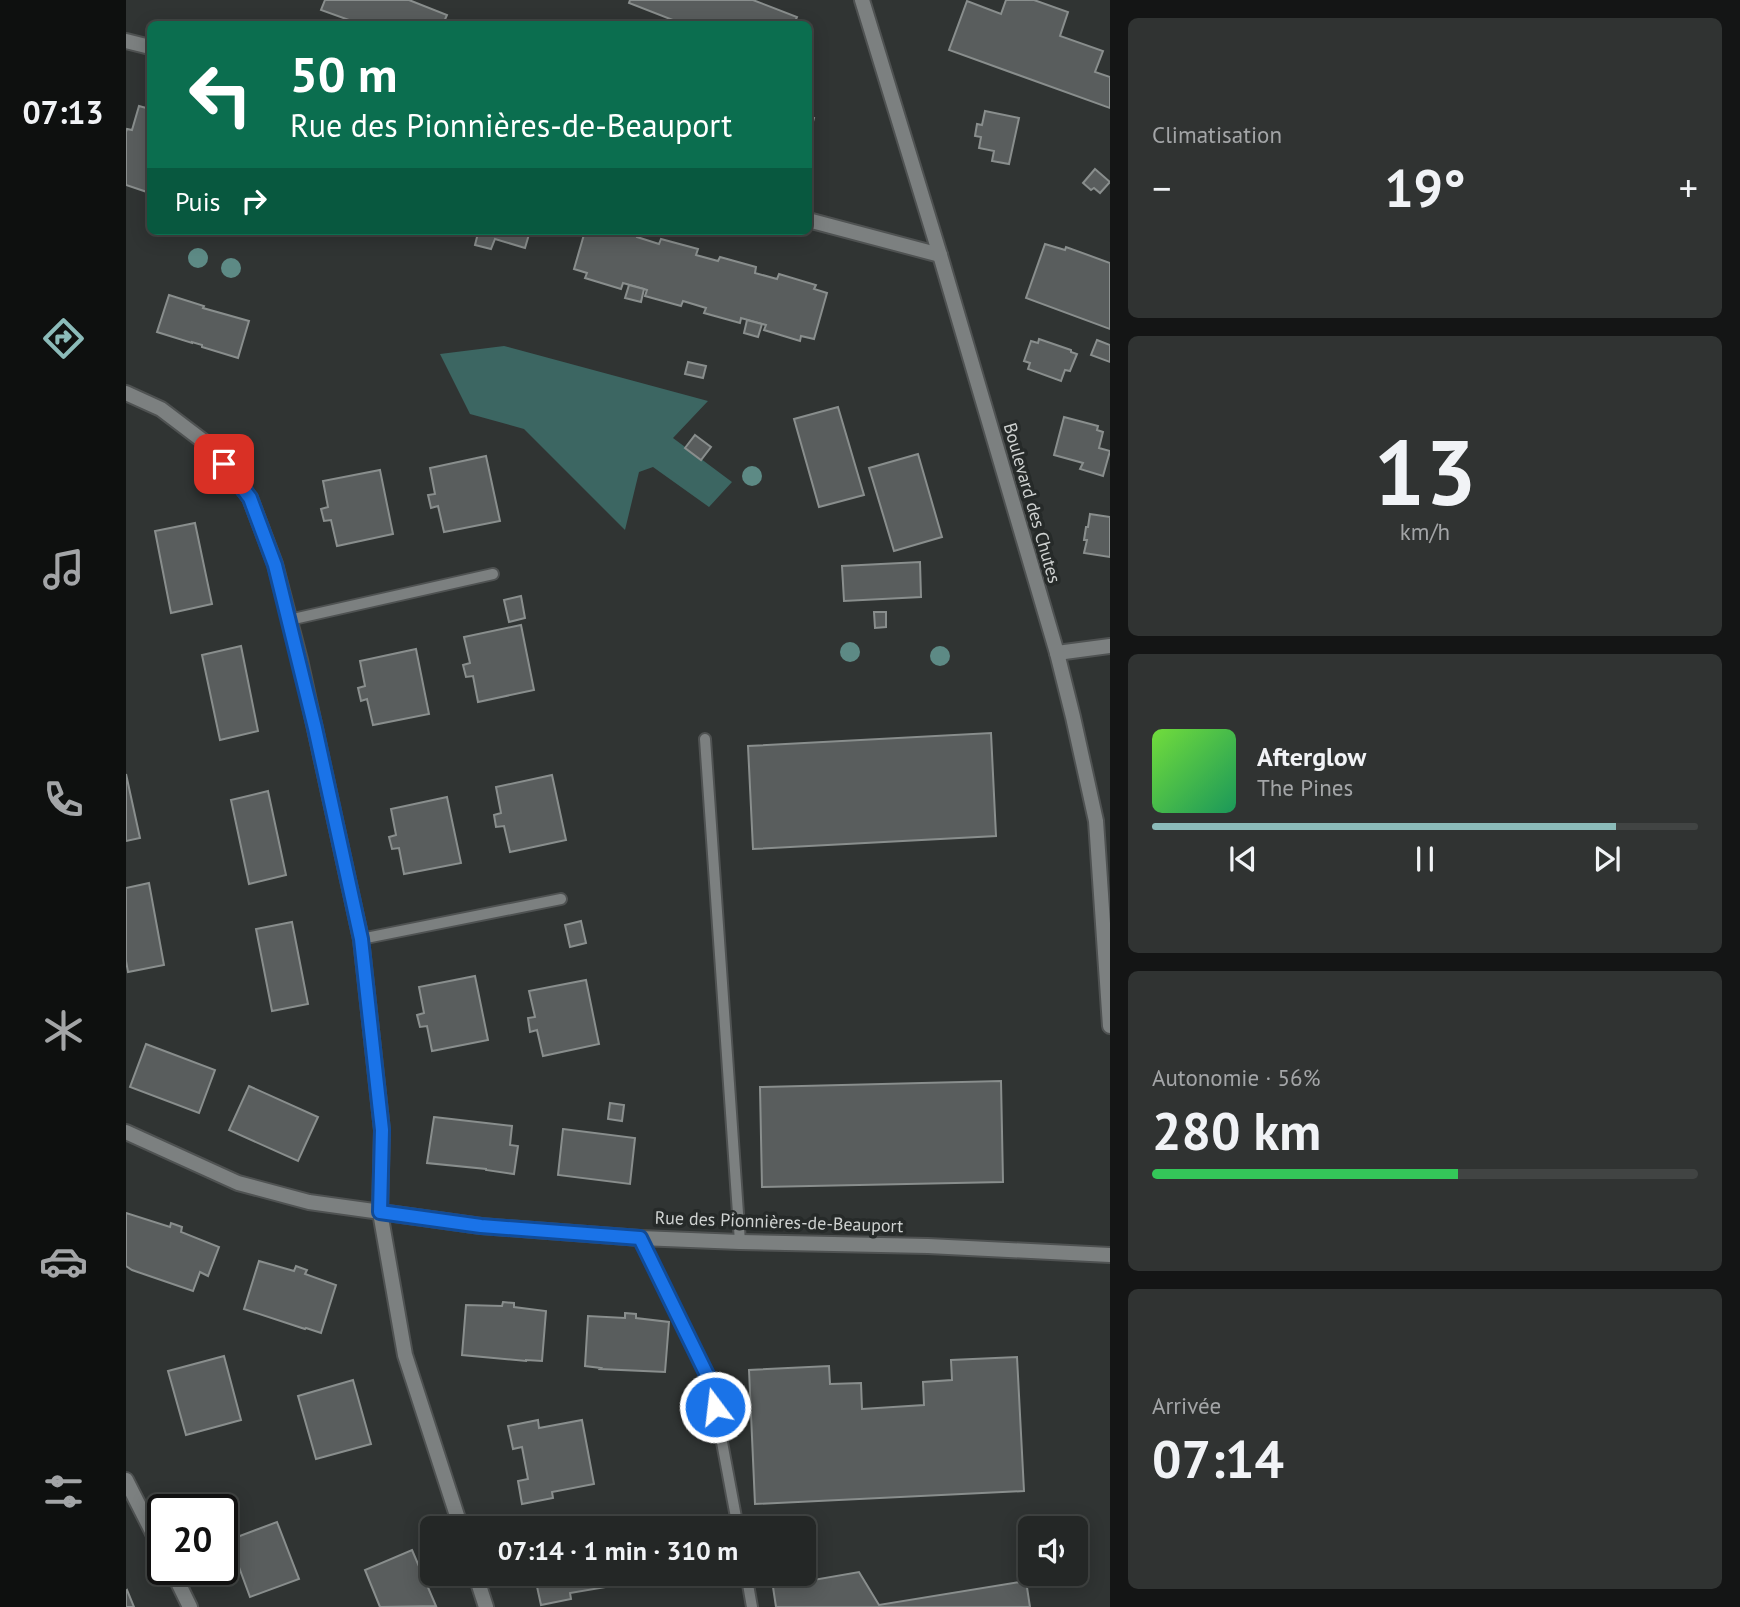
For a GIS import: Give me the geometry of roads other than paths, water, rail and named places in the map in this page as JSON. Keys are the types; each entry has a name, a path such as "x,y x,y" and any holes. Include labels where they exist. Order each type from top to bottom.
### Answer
{"street":[{"name":"Boulevard des Chutes","path":"862,0 940,255 1057,653 1073,717 1096,821 1106,924 1110,1026"},
{"path":"126,41 147,46"},
{"path":"812,221 940,255"},
{"path":"126,393 161,409 211,447 250,498 275,565 331,797 361,939 382,1130 380,1212 405,1355 457,1516"},
{"path":"1057,653 1110,646"},
{"name":"Rue des Pionnières-de-Beauport","path":"126,1132 238,1182 309,1202 481,1226 640,1238 928,1246 1110,1255"},
{"path":"126,1480 147,1521"},
{"path":"179,1585 190,1607"},
{"path":"479,1586 486,1607"}],"lane":[{"path":"289,620 493,574"},
{"path":"705,739 740,1242"},
{"path":"361,939 561,899"},
{"path":"640,1238 711,1383 735,1516"},
{"path":"748,1586 752,1607"}]}
